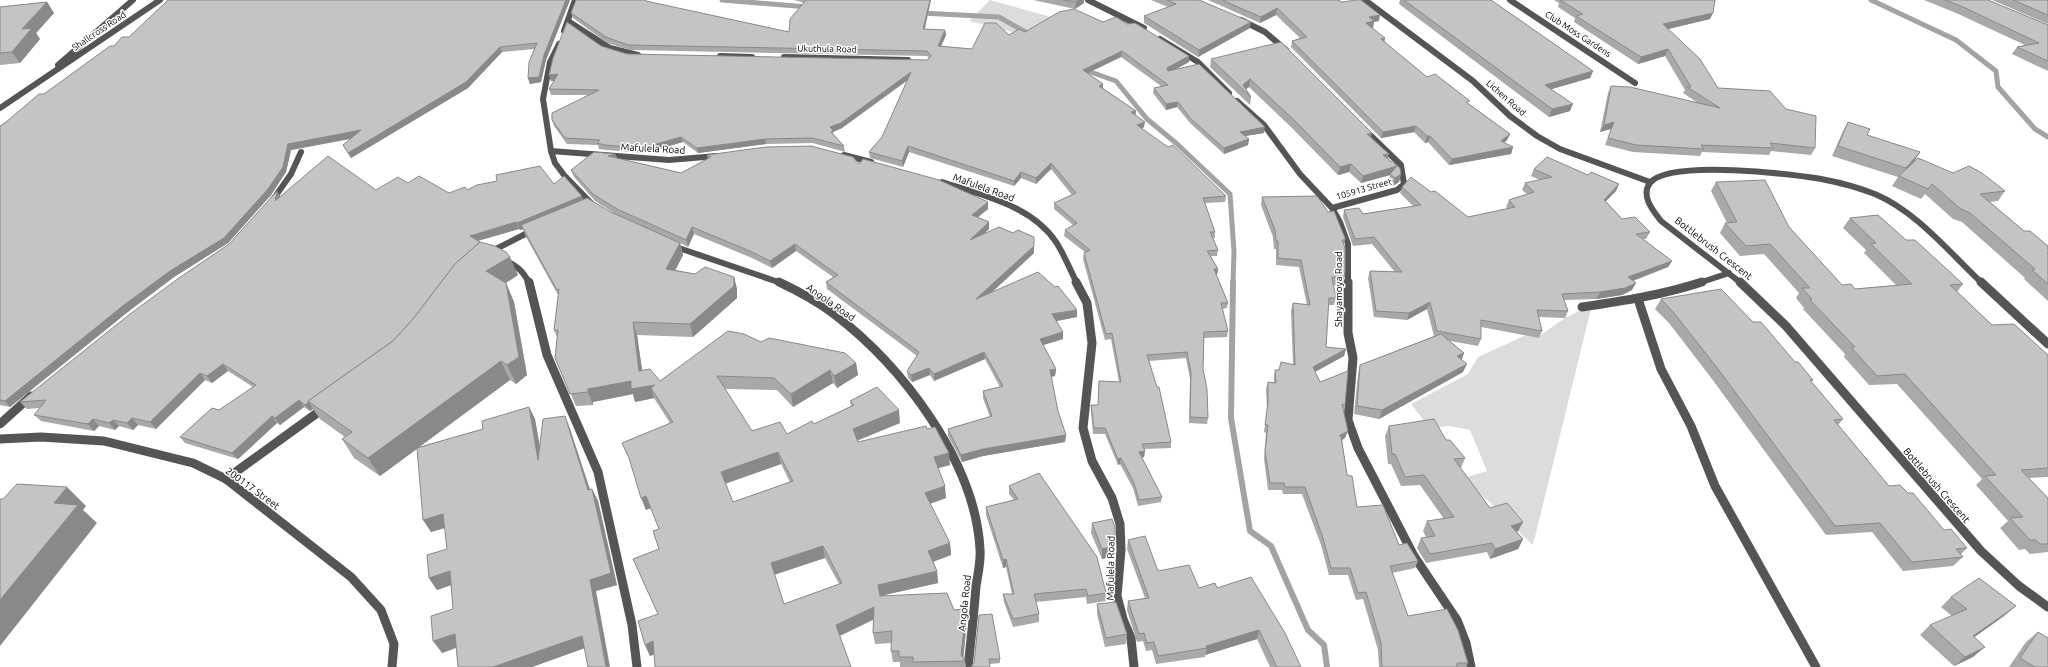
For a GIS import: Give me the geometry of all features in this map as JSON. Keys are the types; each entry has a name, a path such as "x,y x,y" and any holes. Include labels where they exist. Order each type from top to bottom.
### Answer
{"street":[{"name":"Shallcross Road","path":"47,75 85,40 133,0"},
{"name":"Shallcross Road","path":"0,108 47,75 86,52 160,0"},
{"path":"575,0 568,22 550,62 543,99 551,151 555,163 592,207"},
{"name":"Shayamoya Road","path":"1088,0 1111,10 1198,62 1264,125 1300,174 1332,208 1340,222 1348,244 1348,333 1353,358 1348,420 1358,448 1414,556 1457,620 1466,643 1471,667"},
{"name":"Lichen Road","path":"1364,0 1473,81 1510,116 1537,136 1560,149 1650,182"},
{"name":"Club Moss Gardens","path":"1510,0 1636,83"},
{"path":"1231,16 1265,32 1290,54"},
{"path":"568,22 605,47 629,55 642,56"},
{"path":"711,56 763,57"},
{"name":"Ukuthula Road","path":"777,57 914,61"},
{"name":"105913 Street","path":"1332,208 1397,190 1404,184 1404,176 1401,165 1360,126"},
{"name":"Mafulela Road","path":"551,151 669,160 722,155"},
{"path":"265,208 291,174 302,152"},
{"path":"834,152 881,165"},
{"path":"1650,182 1661,175 1706,169 1795,175 1826,180 1870,192 1892,203 1926,231 2048,344"},
{"name":"Mafulela Road","path":"933,180 1008,204 1041,225 1056,242 1087,302 1092,343 1083,428 1092,461 1112,498 1120,524 1121,550 1117,596 1123,619 1131,638 1134,667"},
{"name":"Bottlebrush Crescent","path":"1650,182 1647,192 1648,202 1661,220 1679,236 1730,273 1753,293 1786,326 1981,551 2019,586 2048,607"},
{"path":"540,227 509,241 483,257 497,257 515,265 525,274 531,287 547,355 598,472 632,625 637,667"},
{"name":"Angola Road","path":"665,243 774,280 806,295 834,314 880,354 932,420 948,445 971,499 980,550 968,667"},
{"path":"1582,306 1638,299 1671,292 1730,273"},
{"path":"1638,299 1661,369 1691,426 1715,486 1815,665"},
{"path":"0,424 35,392"},
{"path":"226,479 329,405"},
{"name":"200117 Street","path":"0,439 41,437 104,441 193,463 226,479 351,576 381,610 394,644 392,667"}],"shaded area":[{"path":"990,0 1051,17 1036,38 969,21"},
{"path":"1592,305 1533,545 1518,531 1502,512 1461,479 1487,471 1470,430 1449,426 1430,428 1411,404 1468,374 1478,357 1524,336 1538,337 1565,318"}],"building":[{"path":"168,0 566,0 544,55 539,77 528,78 529,62 537,43 500,47 466,82 348,153 343,145 361,130 288,144 283,167 268,189 224,238 170,271 124,305 5,401 0,400 0,126 39,94 44,94 110,46 114,46 122,37 129,37"},
{"path":"576,0 646,0 789,32 790,19 806,0 930,0 923,29 945,30 938,46 972,49 985,23 996,23 1009,35 1019,29 1025,32 1059,12 1074,9 1103,22 1116,17 1127,24 1135,23 1189,56 1167,68 1168,71 1199,64 1265,127 1240,132 1249,139 1224,148 1190,118 1178,102 1166,104 1154,88 1168,85 1122,51 1083,70 1103,84 1099,86 1136,111 1131,112 1145,122 1137,125 1168,147 1173,145 1226,196 1203,198 1215,232 1210,232 1218,250 1207,251 1218,269 1214,269 1228,303 1221,303 1228,331 1204,332 1203,369 1207,389 1208,418 1190,417 1191,373 1187,352 1147,355 1157,387 1159,387 1171,442 1142,444 1145,451 1139,452 1162,497 1139,500 1134,483 1121,458 1118,459 1105,428 1094,428 1091,405 1098,405 1099,381 1121,382 1112,333 1106,334 1084,253 1090,250 1065,230 1077,223 1054,203 1076,193 1051,163 1036,178 1021,172 1014,181 908,146 902,161 869,152 882,137 911,72 841,123 830,127 833,130 831,132 844,146 812,138 765,139 697,148 681,137 642,148 605,145 597,143 600,140 565,138 552,120 552,113 599,90 549,89 558,74 549,75 553,58 567,22 601,46 627,54 927,60 931,56 927,51 628,45 606,37 571,13"},
{"path":"1063,0 1079,0 1076,2"},
{"path":"1167,0 1199,0 1251,22 1199,50 1144,16 1176,4"},
{"path":"1222,0 1338,0 1342,2 1361,0 1380,15 1369,17 1374,21 1366,23 1385,38 1381,39 1427,77 1435,74 1470,101 1466,102 1510,134 1501,141 1513,147 1452,159 1430,136 1427,136 1416,126 1383,132 1292,41 1307,37 1277,8 1261,17"},
{"path":"1404,0 1491,0 1593,71 1545,85 1573,104 1552,109"},
{"path":"1560,0 1715,0 1713,13 1663,24 1700,59 1718,88 1770,91 1786,109 1816,116 1815,148 1770,143 1773,148 1701,145 1704,149 1636,145 1608,138 1614,122 1604,125 1611,86 1630,87 1720,108 1687,87 1691,87 1668,49 1641,57 1576,16 1583,14"},
{"path":"1945,0 1988,0 2048,25 2048,61 2017,47 2039,43"},
{"path":"2013,0 2048,0 2048,15"},
{"path":"47,2 22,29 32,28 12,52 0,53 0,7"},
{"path":"1281,42 1372,133 1367,134 1389,154 1383,155 1400,168 1401,174 1395,178 1390,174 1397,166 1363,176 1351,164 1340,167 1294,120 1250,79 1243,85 1251,97 1211,59"},
{"path":"1848,122 1870,129 1867,135 1920,152 1906,168 1838,146"},
{"path":"811,146 853,157 859,164 863,159 939,180 988,202 972,215 989,222 970,240 999,227 1013,233 1018,230 1034,237 1034,246 976,299 1038,272 1055,287 1058,286 1077,310 1052,314 1063,332 1040,339 1056,369 1050,370 1058,411 1066,435 983,449 961,455 948,429 992,416 983,391 1003,386 984,352 934,374 929,368 911,375 907,371 919,352 826,282 838,275 795,244 770,261 692,227 686,240 617,209 593,194 571,170 594,152 615,154 608,156 681,173 711,157 707,155 766,147"},
{"path":"328,156 376,190 398,177 408,183 419,176 449,193 465,187 467,190 477,185 497,181 496,175 540,166 554,184 564,176 582,196 517,223 516,222 470,236 480,242 455,264 413,319 393,341 308,401 309,402 305,405 299,400 275,418 272,416 232,453 180,437 212,408 219,410 256,385 223,364 207,376 200,373 150,422 132,418 127,423 113,420 109,423 93,419 88,424 34,415 46,400 20,402 130,314 229,244 277,191 275,201"},
{"path":"1547,157 1588,175 1591,172 1619,184 1604,200 1622,219 1635,217 1650,232 1636,234 1672,261 1628,277 1636,283 1625,288 1600,292 1562,294 1568,311 1537,310 1542,331 1481,320 1481,339 1437,331 1430,302 1409,313 1376,311 1370,271 1402,272 1374,237 1355,239 1344,210 1359,208 1363,214 1421,205 1402,187 1411,177 1431,192 1435,191 1468,217 1515,207 1509,200 1534,192 1525,183 1552,177 1534,169"},
{"path":"1918,158 1953,173 1969,166 1982,173 2005,191 1980,194 2024,231 2030,231 2048,246 2048,284 2032,270 2035,269 1970,213 1961,209 1932,184 1928,189 1899,176"},
{"path":"1765,180 1789,227 1842,285 1851,284 1855,289 1912,284 1871,244 1876,243 1850,218 1878,215 1906,240 1915,240 1963,284 1950,285 1992,325 2014,324 2048,355 2048,468 2021,470 2048,498 2048,544 2040,544 2036,540 2030,540 2010,518 2023,517 1985,476 1996,475 1905,374 1877,376 1851,347 1855,347 1810,300 1812,299 1802,288 1810,288 1770,244 1746,246 1725,223 1737,222 1716,182"},
{"path":"1317,196 1328,212 1334,211 1345,238 1345,240 1342,240 1345,248 1344,278 1332,277 1336,298 1329,298 1326,347 1346,349 1313,367 1320,382 1348,371 1345,405 1342,404 1348,431 1339,436 1341,436 1347,475 1352,476 1357,507 1383,505 1399,545 1407,543 1418,561 1390,566 1408,616 1447,609 1458,630 1468,663 1457,663 1457,667 1382,667 1381,643 1366,592 1358,593 1350,568 1331,568 1323,538 1305,487 1285,487 1284,483 1270,483 1265,451 1268,425 1265,425 1268,402 1268,382 1276,383 1275,370 1279,370 1281,362 1295,365 1293,303 1310,305 1301,260 1278,258 1278,241 1276,241 1275,230 1262,197"},
{"path":"587,198 611,212 680,243 666,269 695,274 705,267 734,277 734,286 690,324 633,322 639,371 650,369 660,381 728,331 744,334 761,342 769,338 845,353 856,363 834,376 830,370 791,394 774,378 717,376 752,431 780,422 787,434 812,421 814,424 854,405 850,401 877,387 899,410 853,429 858,442 926,426 927,429 935,427 949,453 934,457 945,486 925,493 950,543 928,551 937,571 878,585 880,596 947,593 954,610 966,609 961,655 965,661 913,662 913,657 899,657 899,651 891,651 892,631 873,633 874,607 836,625 851,667 655,667 653,641 645,645 638,621 658,614 633,559 659,549 653,531 659,529 646,496 641,498 629,458 622,443 673,422 651,388 655,385 631,389 631,381 588,389 588,392 570,394 555,358 558,330 554,330 559,289 557,290 521,225","holes":["778,452 793,481 733,502 721,472","823,546 842,583 784,604 771,563"]},
{"path":"480,242 495,246 506,252 510,257 486,271 506,283 519,357 507,365 501,361 368,458 342,439 352,432 308,401 393,341 413,319 455,264"},
{"path":"1721,289 1753,322 1761,322 1795,362 1798,362 1813,380 1810,380 1843,419 1834,420 1889,486 1900,485 1908,493 1913,493 1944,530 1951,529 1967,548 1956,549 1963,557 1912,562 1880,523 1835,526 1718,369 1674,313 1661,299"},
{"path":"1441,334 1464,353 1457,356 1467,364 1382,410 1357,406 1360,365"},
{"path":"529,407 538,460 543,419 565,416 588,490 592,489 611,573 590,580 606,667 588,667 582,636 493,667 458,667 455,634 433,641 431,616 453,609 450,571 429,578 427,555 447,549 443,514 423,520 417,448 483,429 482,421"},
{"path":"1434,419 1446,440 1450,440 1465,458 1454,459 1490,508 1507,503 1523,522 1511,526 1523,539 1495,549 1492,543 1430,554 1421,538 1435,536 1427,521 1454,517 1424,475 1405,477 1395,454 1392,454 1389,426"},
{"path":"1039,473 1097,557 1106,593 1088,596 1086,589 1034,594 1039,614 1013,619 1003,594 1014,594 1006,559 1003,560 986,507 1018,499 1009,486"},
{"path":"17,484 67,487 54,503 78,505 0,600 0,499 3,499"},
{"path":"1112,519 1115,527 1115,546 1102,549 1092,523"},
{"path":"1145,536 1158,571 1189,565 1199,588 1215,583 1217,588 1251,577 1285,633 1301,667 1277,667 1259,630 1206,646 1207,648 1158,656 1154,642 1147,643 1144,633 1139,634 1128,601 1149,598 1128,540"},
{"path":"1979,578 2016,606 1973,636 1985,647 1965,657 1930,625 1967,609 1951,597"},
{"path":"1116,602 1127,634 1106,638 1097,604"},
{"path":"992,614 1000,659 989,659 990,667 971,667 974,663 979,615"},
{"path":"2038,632 2048,638 2048,667 2035,667 2020,658"}],"waterway":[{"path":"722,0 808,7"},
{"path":"1871,0 1956,40 1996,71 1998,87 2035,129 2048,137"},
{"path":"921,13 999,17 1029,34"},
{"path":"1085,70 1116,81 1147,119 1176,143 1230,194 1234,252 1233,283"},
{"path":"1233,282 1231,418 1250,531 1271,546 1308,630 1324,645 1327,667"}]}
